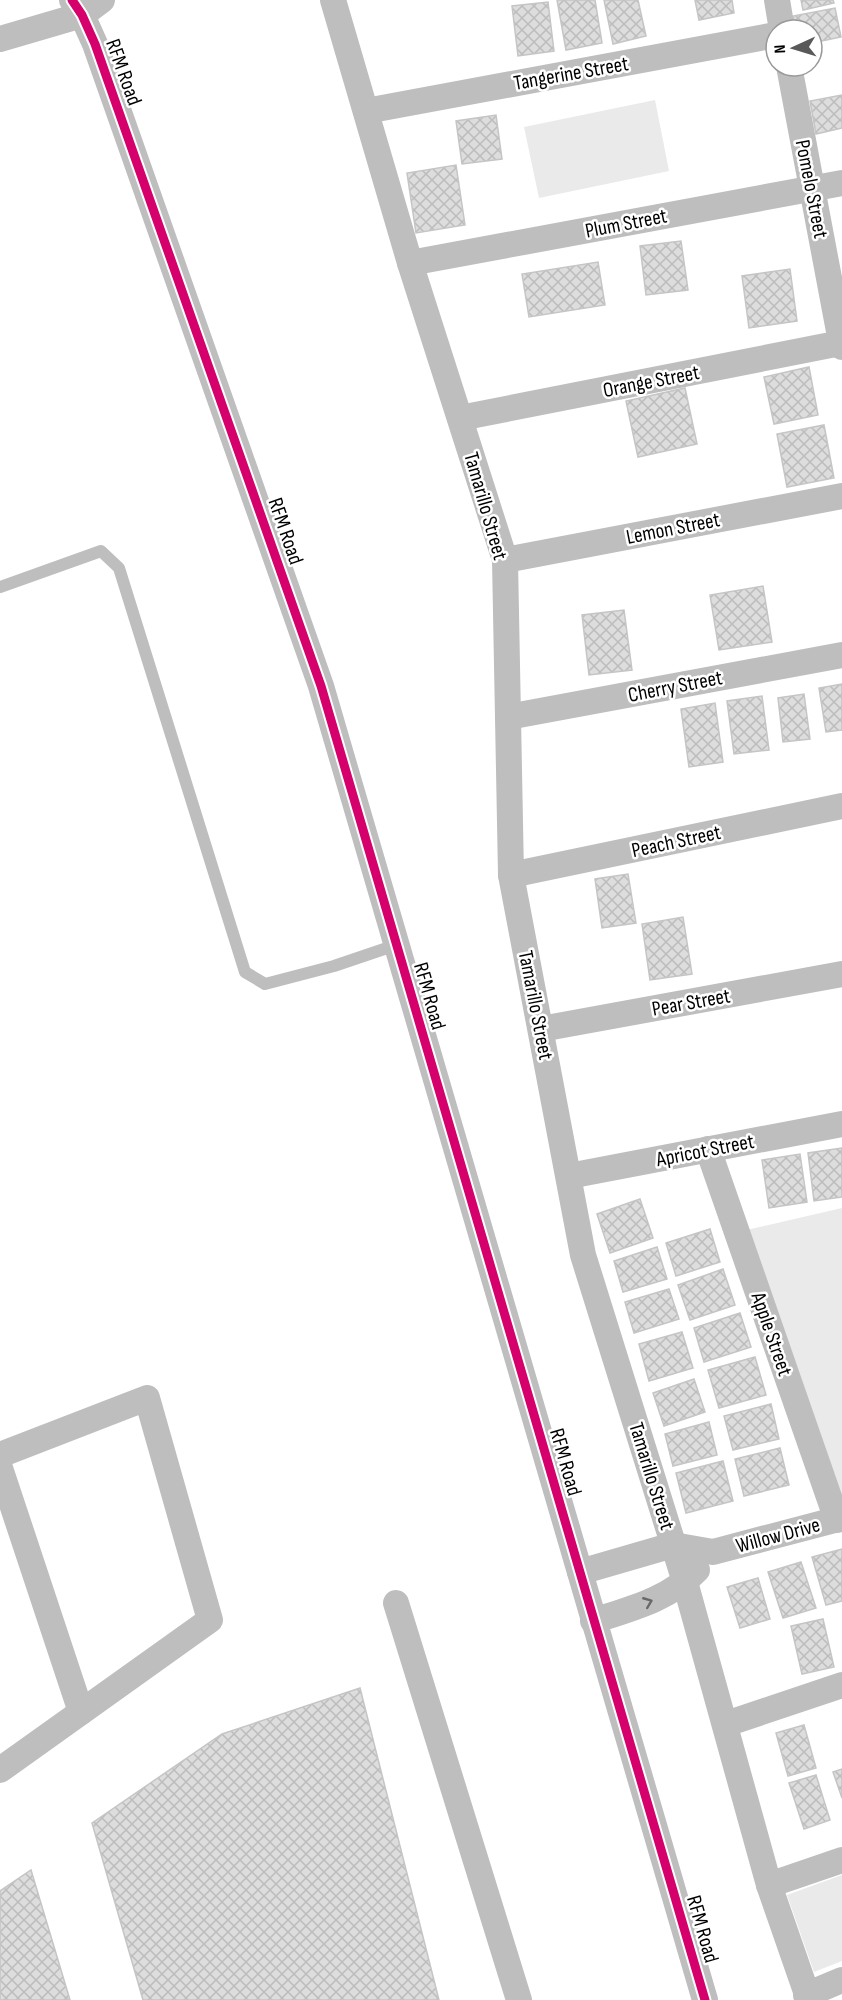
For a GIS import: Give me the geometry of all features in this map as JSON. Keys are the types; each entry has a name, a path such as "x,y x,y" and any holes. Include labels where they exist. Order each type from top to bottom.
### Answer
{"street":[{"name":"Tamarillo Street","path":"333,0 410,263 505,560 511,875 583,1255 685,1582 769,1885 807,1997"},
{"path":"777,0 780,18"},
{"path":"0,39 85,5"},
{"name":"RFM Road","path":"85,5 95,44 321,686 705,2000"},
{"name":"Tangerine Street","path":"366,111 764,37"},
{"name":"Pomelo Street","path":"791,78 842,345"},
{"name":"Plum Street","path":"410,263 842,183"},
{"name":"Orange Street","path":"460,418 842,345"},
{"name":"Lemon Street","path":"505,560 842,496"},
{"name":"Cherry Street","path":"508,717 842,655"},
{"name":"Peach Street","path":"511,875 842,806"},
{"name":"Pear Street","path":"541,1029 842,974"},
{"name":"Apricot Street","path":"569,1176 842,1124"},
{"name":"Apple Street","path":"708,1149 840,1519"},
{"path":"0,1455 147,1398 210,1620 0,1770"},
{"path":"0,1468 81,1712"},
{"name":"Willow Drive","path":"713,1552 840,1519"},
{"path":"580,1572 673,1545 713,1552"},
{"path":"593,1621 668,1593 685,1582 713,1552"},
{"path":"396,1603 519,2000"},
{"path":"726,1724 842,1685"},
{"path":"769,1885 842,1860"},
{"path":"807,1997 842,1980"}],"lane":[{"path":"0,587 101,551 120,568 245,972 265,984 334,966 396,945"}],"shaded area":[{"path":"655,100 669,171 539,198 524,127"},
{"path":"842,1208 842,1494 833,1497 742,1231"},
{"path":"842,1875 842,1961 814,1972 787,1895"}],"building":[{"path":"557,0 595,0 602,43 566,50"},
{"path":"604,0 638,0 646,36 613,44"},
{"path":"695,0 732,0 734,13 699,20"},
{"path":"801,0 833,0 834,3 803,10"},
{"path":"548,2 554,51 518,56 512,6"},
{"path":"835,8 841,37 824,41 824,18 793,18 793,16"},
{"path":"842,95 842,128 816,134 810,101"},
{"path":"496,115 502,159 462,164 456,121"},
{"path":"456,165 465,225 416,233 407,173"},
{"path":"681,241 688,290 646,295 640,246"},
{"path":"598,262 605,305 529,317 522,274"},
{"path":"790,269 797,321 749,328 742,276"},
{"path":"809,367 818,415 774,424 764,377"},
{"path":"685,388 697,444 638,457 626,401"},
{"path":"824,425 834,478 787,487 777,434"},
{"path":"763,586 772,642 719,650 710,595"},
{"path":"624,610 632,670 589,675 582,615"},
{"path":"842,684 842,730 826,732 819,688"},
{"path":"804,694 810,739 783,742 778,698"},
{"path":"762,696 769,750 734,754 727,701"},
{"path":"715,703 723,762 689,767 681,709"},
{"path":"628,874 636,923 602,928 595,879"},
{"path":"683,917 692,974 650,980 642,924"},
{"path":"842,1148 842,1197 814,1201 808,1153"},
{"path":"800,1154 807,1202 769,1208 762,1160"},
{"path":"640,1199 653,1238 610,1253 597,1214"},
{"path":"710,1229 720,1262 676,1276 666,1243"},
{"path":"657,1247 667,1279 623,1292 614,1261"},
{"path":"723,1269 735,1305 690,1320 678,1285"},
{"path":"669,1289 679,1319 634,1333 625,1302"},
{"path":"740,1313 751,1347 704,1362 694,1328"},
{"path":"682,1332 693,1368 649,1381 639,1344"},
{"path":"755,1357 766,1395 719,1408 708,1370"},
{"path":"694,1379 705,1412 664,1426 653,1393"},
{"path":"771,1404 779,1439 733,1450 724,1416"},
{"path":"709,1422 717,1455 673,1466 665,1434"},
{"path":"780,1448 789,1485 744,1496 735,1459"},
{"path":"723,1461 733,1501 686,1513 676,1473"},
{"path":"842,1549 842,1601 826,1605 812,1557"},
{"path":"801,1562 816,1608 783,1618 768,1572"},
{"path":"758,1578 770,1619 740,1628 727,1587"},
{"path":"823,1619 834,1667 802,1674 791,1626"},
{"path":"360,1688 439,2000 143,2000 92,1823 222,1734"},
{"path":"804,1725 816,1768 788,1776 776,1733"},
{"path":"842,1769 842,1798 833,1772"},
{"path":"816,1775 830,1820 804,1829 789,1783"},
{"path":"31,1870 70,2000 0,2000 0,1891"}],"cycle path":[{"path":"72,0 82,15 95,44 321,686 705,2000"}]}
